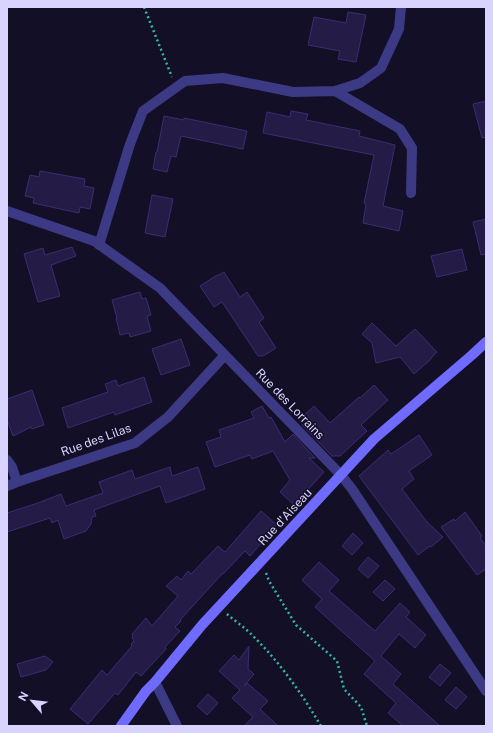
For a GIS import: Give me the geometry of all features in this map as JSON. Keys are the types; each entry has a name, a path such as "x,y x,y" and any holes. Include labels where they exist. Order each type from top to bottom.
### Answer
{"street":[{"path":"96,243 143,111 185,81 223,78 293,92 335,91 360,83 380,68 400,29 402,7"},
{"path":"335,91 400,130 412,148 411,193"},
{"name":"Rue des Lorrains","path":"7,211 96,243 160,288 341,475 352,489 379,532 486,691"},
{"name":"Rue d'Aiseau","path":"121,726 146,692 202,625 374,439 486,342"},
{"name":"Rue des Lilas","path":"7,486 135,442 168,417 225,355"},
{"path":"7,460 12,467 17,482"},
{"path":"155,682 177,726"}],"path":[{"path":"144,7 176,87"},
{"path":"262,561 269,581 296,625 337,661 344,688 361,708 367,726"},
{"path":"219,607 254,637 281,666 311,708 321,726"}],"building":[{"path":"348,12 366,15 356,62 338,59 340,51 308,45 314,17 346,23"},
{"path":"486,101 486,137 482,138 473,104"},
{"path":"291,111 308,114 306,120 360,131 359,136 395,145 383,206 403,211 399,231 363,223 366,204 364,203 374,155 263,133 267,112 290,117"},
{"path":"164,116 184,120 184,118 247,131 243,149 181,136 176,157 171,156 167,172 153,169"},
{"path":"40,171 85,179 84,186 94,188 90,209 80,207 79,213 33,203 34,198 25,196 30,175 39,177"},
{"path":"152,195 173,199 165,237 145,233"},
{"path":"486,219 486,254 481,255 473,222"},
{"path":"72,247 76,256 51,265 60,296 38,302 24,254 43,248 45,255"},
{"path":"462,249 467,270 437,277 431,256"},
{"path":"224,272 240,297 247,292 264,318 259,322 276,348 263,356 258,356 222,302 214,307 200,286"},
{"path":"140,292 142,299 146,298 151,315 147,316 151,331 130,337 129,333 120,335 112,300"},
{"path":"372,323 396,346 415,329 437,352 414,374 400,357 376,363 372,343 362,334"},
{"path":"181,339 190,365 161,375 152,349"},
{"path":"144,377 152,402 115,415 114,412 68,428 62,408 108,392 105,384 116,380 118,386"},
{"path":"374,385 388,400 361,425 367,431 340,456 332,456 302,425 306,422 302,417 314,406 330,423"},
{"path":"32,390 44,425 32,429 31,427 13,436 7,420 7,399"},
{"path":"262,406 269,418 271,417 285,442 293,434 315,458 309,458 324,472 294,505 280,492 290,480 273,451 252,459 250,455 215,467 206,442 221,437 219,430 254,418 251,412"},
{"path":"419,435 432,455 409,471 414,479 402,489 427,522 443,537 418,555 359,476 388,450 391,454"},
{"path":"170,467 172,476 198,467 205,489 166,503 160,486 94,510 96,516 92,517 91,524 86,531 64,539 58,520 52,523 50,518 7,532 7,513 61,494 66,506 103,493 99,482 132,470 135,479"},
{"path":"261,511 277,525 250,556 245,551 180,620 181,621 175,627 180,631 165,647 166,649 141,676 136,672 118,695 115,693 88,724 70,709 102,670 107,675 132,646 131,644 134,641 132,634 146,618 152,626 178,596 166,586 177,576 181,580 188,571 191,574 218,546 225,552"},
{"path":"465,512 482,536 480,538 486,546 486,569 477,575 441,527 454,519 455,521"},
{"path":"353,533 363,543 352,555 342,546"},
{"path":"368,557 379,566 368,578 358,569"},
{"path":"319,562 339,580 329,591 375,631 400,603 410,612 406,617 426,635 415,648 399,634 381,656 401,674 393,684 440,726 403,726 388,713 396,703 364,674 375,661 315,607 322,599 302,580"},
{"path":"385,580 395,589 383,601 373,592"},
{"path":"249,646 248,669 254,674 244,686 247,683 268,701 260,709 278,726 244,726 253,717 232,698 240,690 219,671 234,655 239,660"},
{"path":"45,656 53,662 46,670 21,677 17,664"},
{"path":"440,664 451,673 440,686 429,677"},
{"path":"456,687 467,697 456,709 445,700"},
{"path":"208,694 218,703 207,715 197,706"}]}
